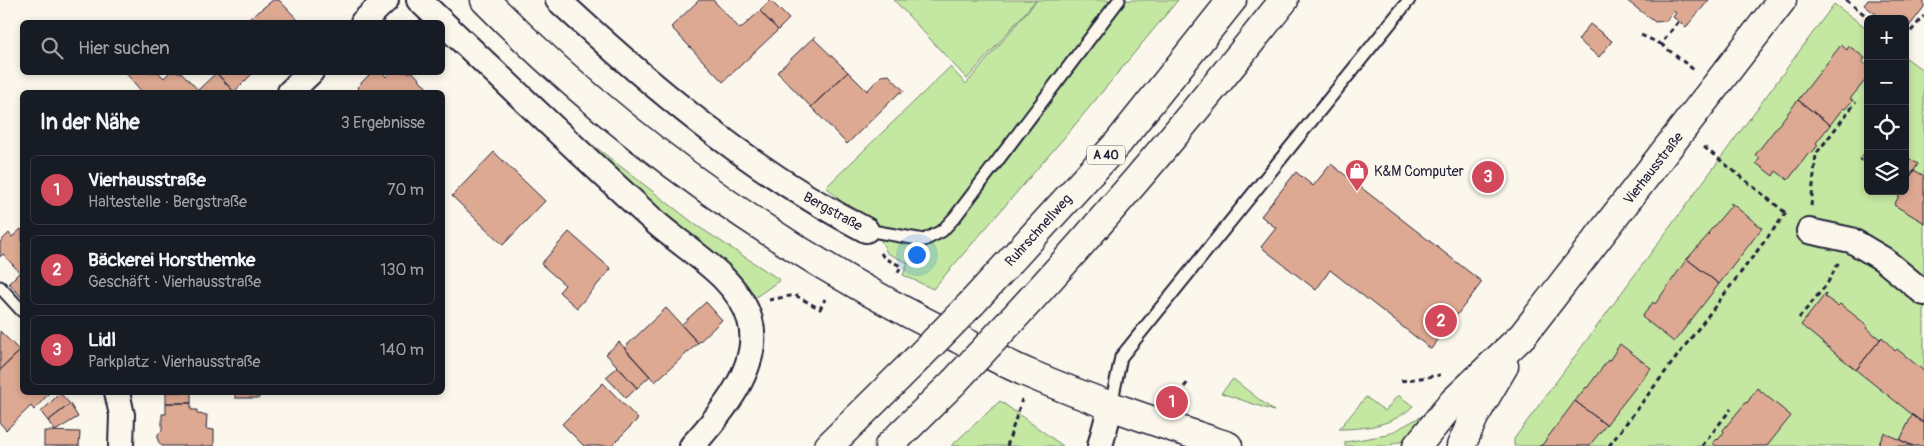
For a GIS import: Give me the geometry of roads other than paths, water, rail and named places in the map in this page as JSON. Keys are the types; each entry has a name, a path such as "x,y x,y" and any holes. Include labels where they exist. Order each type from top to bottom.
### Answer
{"main road":[{"path":"485,0 571,80 634,133 726,203 838,276 883,301 1029,374 1110,405 1228,446"},
{"name":"Ruhrschnellweg","path":"829,446 972,303 1118,143 1232,0"},
{"name":"A 40","path":"889,446 954,382 1011,321 1143,174 1284,0"},
{"name":"Vierhausstraße","path":"1461,446 1474,417 1523,335 1782,0"},
{"name":"Vierhausstraße","path":"1417,446 1453,402 1523,335"}],"street":[{"path":"365,20 386,0"},
{"path":"419,0 440,20"},
{"name":"Bergstraße","path":"558,0 617,54 734,148 824,208 866,230"},
{"path":"445,24 655,222 724,278 742,300 751,321 752,347 746,370 735,391 692,446"},
{"path":"292,90 308,75"},
{"path":"1809,231 1851,240 1883,259 1924,293"},
{"path":"118,395 122,415 121,446"},
{"path":"1100,446 1110,405"}],"lane":[{"name":"Bergstraße","path":"866,230 924,240 942,231 955,217 1119,0"},
{"path":"1110,405 1121,357 1409,0"},
{"path":"0,287 20,309"}],"place":[{"name":"Lidl","path":"1488,177"},
{"name":"K&M Computer","path":"1357,192"},
{"name":"Bäckerei Horsthemke","path":"1441,321"},
{"name":"Vierhausstraße","path":"1172,402"}]}
